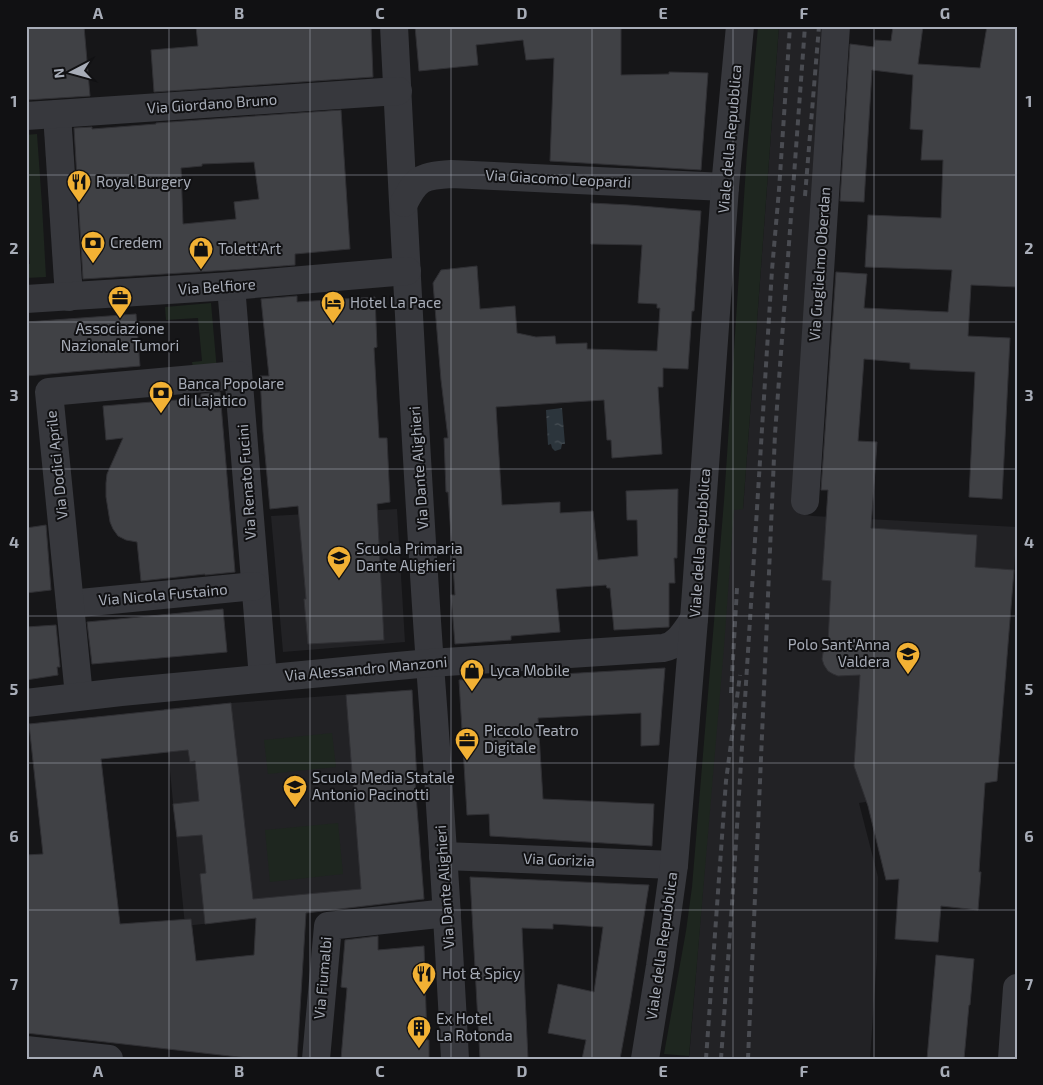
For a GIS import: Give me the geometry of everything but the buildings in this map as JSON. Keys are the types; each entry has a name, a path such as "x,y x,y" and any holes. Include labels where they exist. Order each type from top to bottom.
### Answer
{"street":[{"name":"Via Dante Alighieri","path":"394,26 406,271 455,1059"},
{"name":"Viale della Repubblica","path":"645,1059 674,865 725,187 740,26"},
{"name":"Via Guglielmo Oberdan","path":"805,501 836,26"},
{"name":"Via Giordano Bruno","path":"26,116 398,91"},
{"path":"57,114 69,297"},
{"name":"Via Giacomo Leopardi","path":"404,203 410,191 422,179 436,175 452,174 725,187"},
{"name":"Via Belfiore","path":"26,299 231,286 406,271"},
{"name":"Via Renato Fucini","path":"231,286 263,678"},
{"name":"Via Dodici Aprile","path":"78,696 49,392 238,375"},
{"name":"Via Nicola Fustaino","path":"70,604 255,586"},
{"name":"Via Alessandro Manzoni","path":"26,704 78,696 430,663 668,648 678,641 694,619"},
{"name":"Via Gorizia","path":"443,856 674,865"},
{"name":"Via Fiumalbi","path":"316,1059 328,926 447,913"},
{"path":"1012,1059 1017,988"},
{"path":"26,1050 109,1059"}],"shaded area":[{"path":"758,26 779,26 743,509 734,510 689,1056 664,1054 692,887 724,501 747,152"},
{"path":"779,26 828,26 810,285 799,514 1017,527 997,781 859,803 878,877 877,957 870,1059 689,1059 734,509 743,509"},
{"path":"37,134 46,277 26,278 26,264 30,264 26,206 26,135"},
{"path":"211,303 217,371 194,373 192,362 202,361 198,318 166,320 165,307"},
{"name":"Scuola Primaria Dante Alighieri","path":"397,509 405,642 283,652 271,516"},
{"name":"Scuola Media Statale Antonio Pacinotti","path":"412,690 417,781 415,793 424,899 185,926 164,709"},
{"path":"332,733 336,767 268,774 264,740"},
{"path":"338,823 343,874 270,882 265,830"}],"water":[{"path":"562,408 565,444 562,444 561,449 555,451 551,444 548,445 546,410"}],"railway":[{"path":"721,1059 772,270 790,26"},
{"path":"748,1059 775,434 805,26"},
{"path":"805,196 819,26"},
{"path":"731,693 737,588"},
{"path":"706,1059 726,781 740,675"}],"place":[{"name":"Royal Burgery","path":"79,203"},
{"name":"Credem","path":"93,264"},
{"name":"Tolett'Art","path":"201,270"},
{"name":"Associazione Nazionale Tumori","path":"120,319"},
{"name":"Hotel La Pace","path":"333,324"},
{"name":"Banca Popolare di Lajatico","path":"161,414"},
{"name":"Scuola Primaria Dante Alighieri","path":"339,579"},
{"name":"Polo Sant'Anna Valdera","path":"908,675"},
{"name":"Lyca Mobile","path":"472,692"},
{"name":"Piccolo Teatro Digitale","path":"467,761"},
{"name":"Scuola Media Statale Antonio Pacinotti","path":"295,808"},
{"name":"Hot & Spicy","path":"424,995"},
{"name":"Ex Hotel La Rotonda","path":"419,1049"}]}
